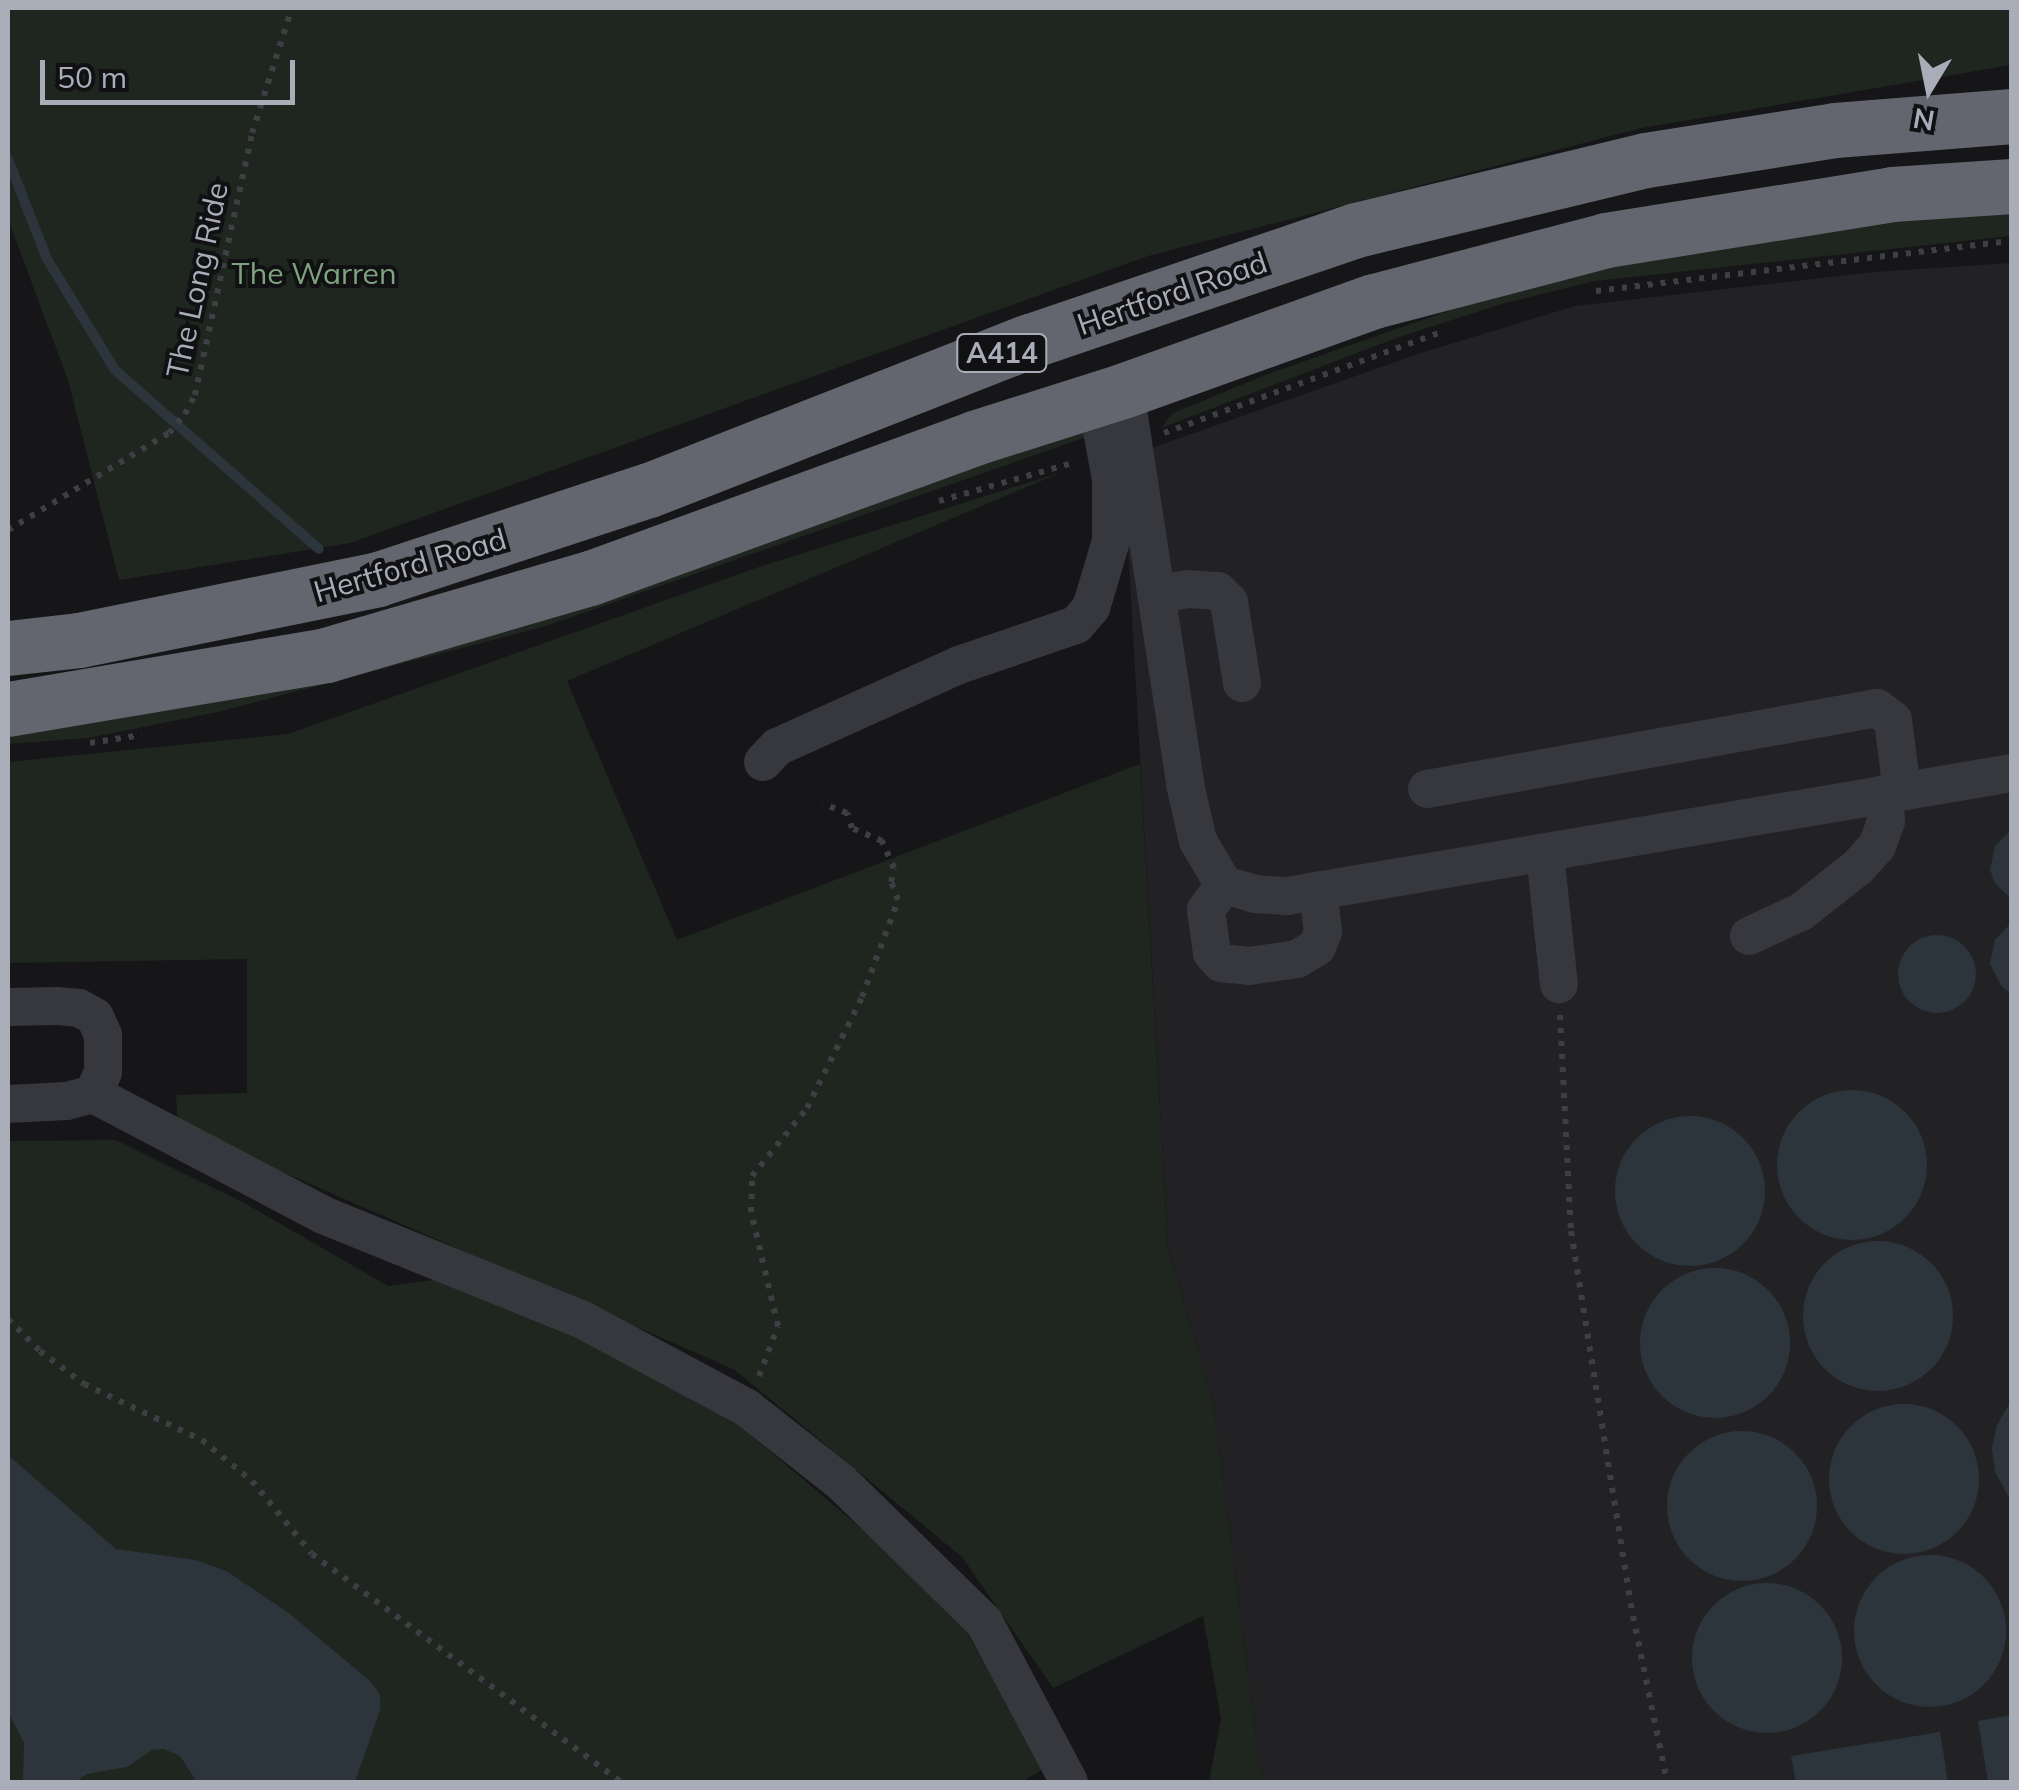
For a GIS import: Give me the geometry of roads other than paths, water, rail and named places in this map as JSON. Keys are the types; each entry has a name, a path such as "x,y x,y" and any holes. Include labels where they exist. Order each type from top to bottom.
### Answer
{"highway":[{"name":"Hertford Road","path":"8,648 79,640 378,579 649,490 1030,342 1356,230 1646,160 1834,130 2012,116"},
{"name":"Hertford Road","path":"8,709 326,655 590,578 974,438 1374,301 1606,240 1892,194 2012,186"}],"lane":[{"path":"1110,394 1157,594 1198,841 1224,884 1254,894 1318,890 2012,773"},
{"path":"763,762 777,747 959,664 1076,625 1096,594 1110,541 1120,447"},
{"path":"1157,594 1188,589 1218,591 1229,602 1242,683"},
{"path":"1427,789 1877,708 1893,720 1892,793 1876,846 1858,867 1801,912 1750,936"},
{"path":"1545,854 1559,984"},
{"path":"1224,884 1206,910 1212,953 1221,962 1249,966 1297,959 1317,947 1323,932 1318,890"},
{"path":"8,1007 68,1007 95,1017 103,1035 104,1072 93,1094"},
{"path":"8,1104 66,1101 93,1094 324,1215 581,1320 746,1408 841,1482 984,1622 1069,1782"}],"waterway":[{"path":"8,159 47,259 115,370 319,549"}],"park label":[{"name":"The Warren","path":"314,273"}]}
